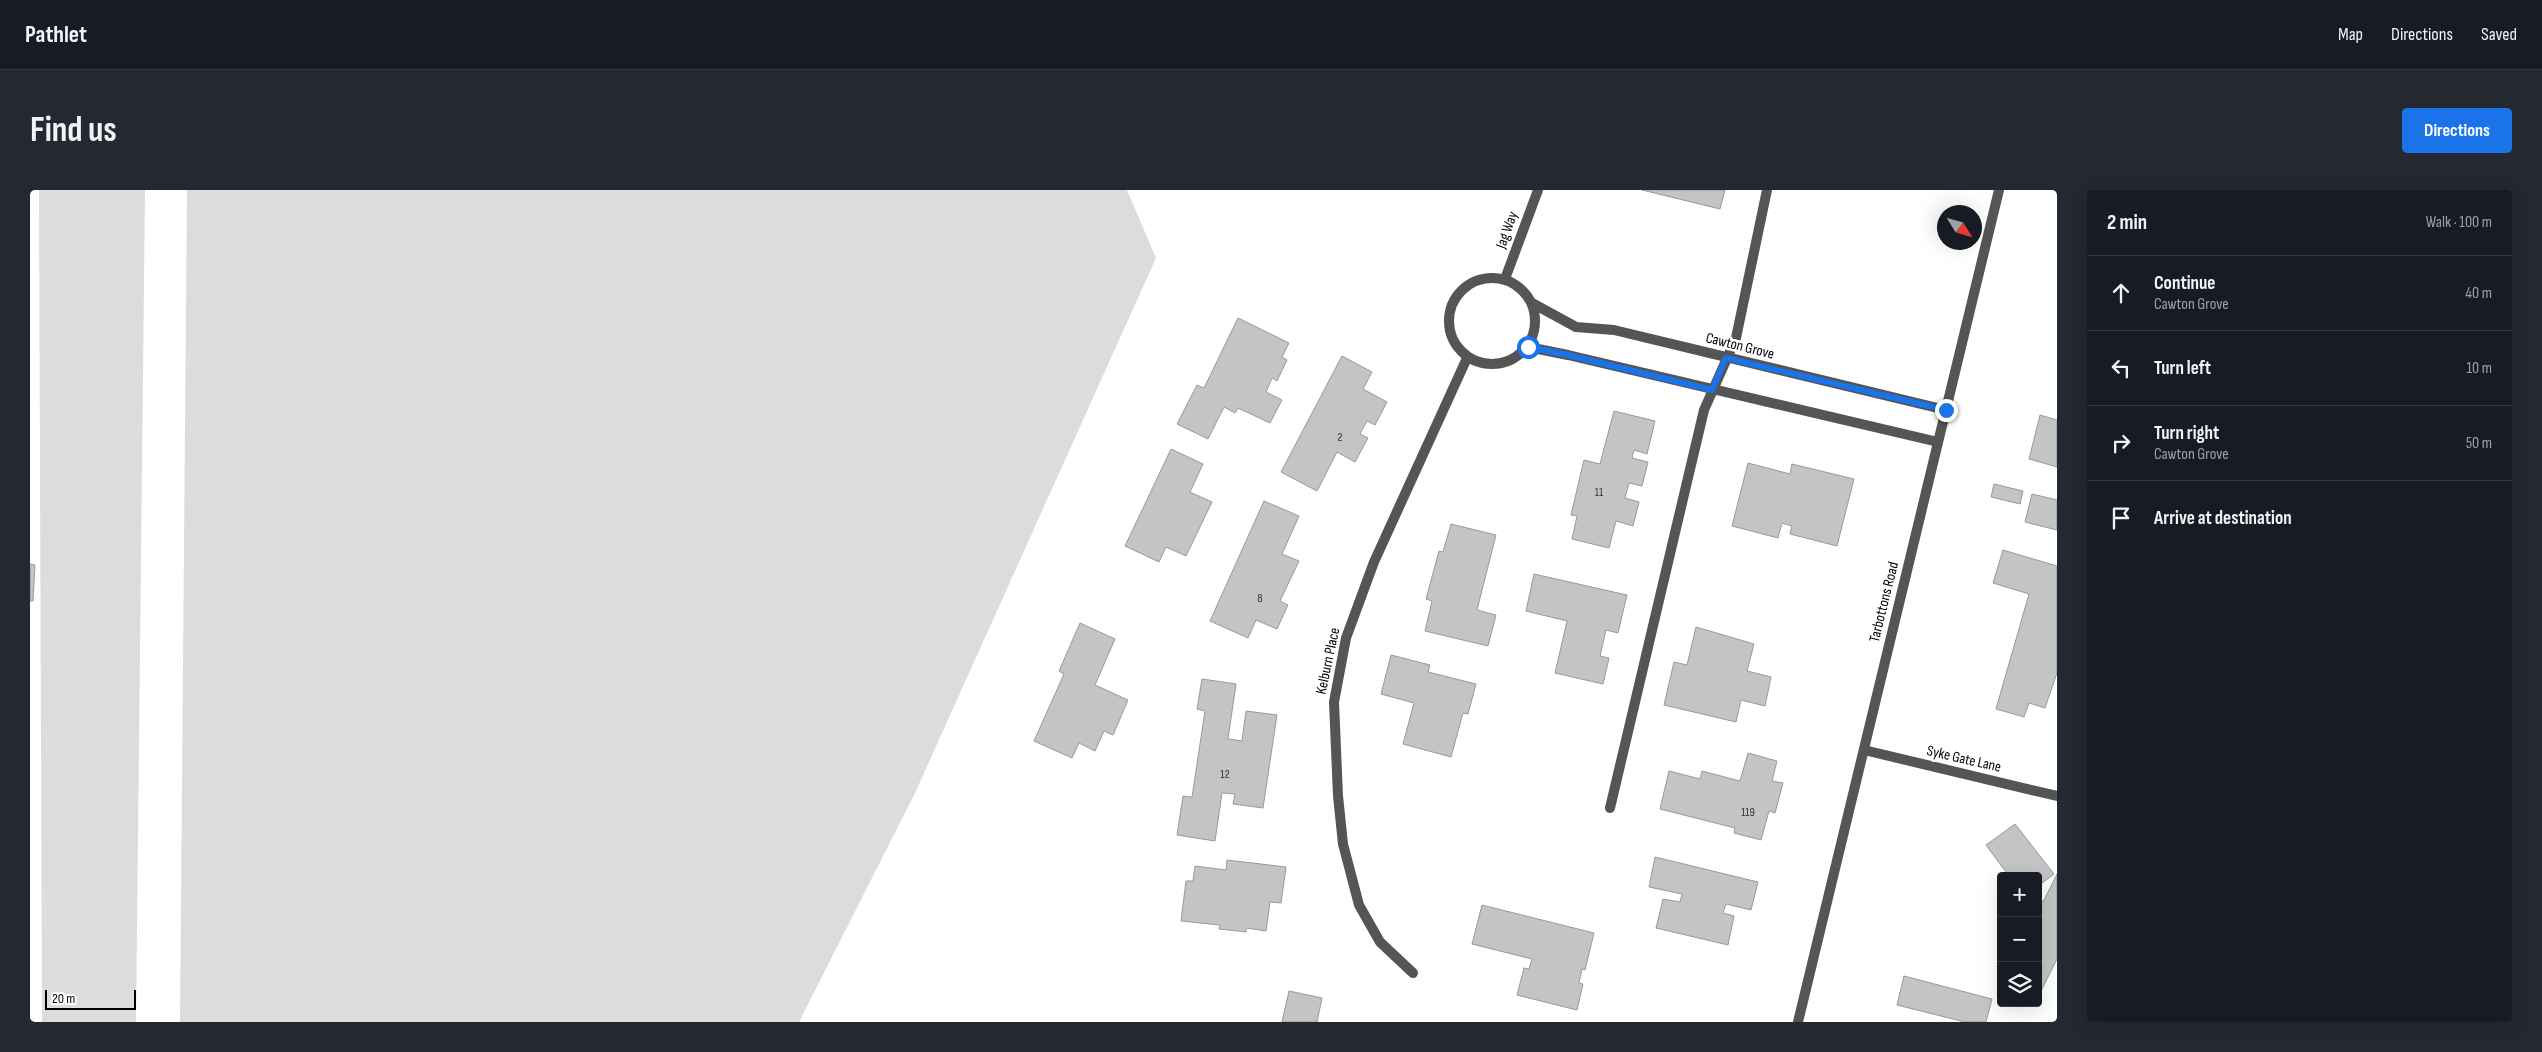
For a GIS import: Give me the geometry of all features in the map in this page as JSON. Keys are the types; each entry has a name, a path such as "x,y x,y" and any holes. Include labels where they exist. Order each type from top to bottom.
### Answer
{"street":[{"name":"Jag Way","path":"1505,279 1538,190"},
{"path":"1610,808 1702,420 1712,390 1736,338 1767,190"},
{"name":"Tarbottons Road","path":"1798,1022 1999,190"},
{"path":"1485,278 1505,279 1521,288 1532,302 1536,321 1528,347 1515,359 1500,365 1483,364 1467,358 1453,342 1448,323 1452,302 1466,286 1485,278"},
{"name":"Cawton Grove","path":"1532,302 1576,327 1614,330 1946,410"},
{"path":"1528,347 1938,442"},
{"name":"Kelburn Place","path":"1413,973 1380,942 1360,905 1343,844 1338,796 1334,702 1346,638 1374,562 1467,358"},
{"name":"Syke Gate Lane","path":"1864,750 2057,796"}],"shaded area":[{"path":"39,190 145,190 136,1022 42,1022"},
{"path":"187,190 1127,190 1156,258 915,793 799,1022 180,1022"}],"building":[{"path":"1642,190 1725,190 1720,209"},
{"path":"1238,318 1289,343 1282,357 1287,360 1277,381 1272,378 1266,392 1282,400 1270,423 1238,408 1235,413 1224,407 1208,439 1177,424 1197,385 1204,388"},
{"path":"1342,356 1372,372 1363,389 1387,402 1375,425 1367,421 1360,434 1368,438 1355,462 1337,452 1317,491 1281,472"},
{"path":"1614,411 1655,421 1647,454 1634,450 1632,458 1648,462 1642,486 1629,483 1625,498 1639,502 1633,526 1616,521 1609,548 1572,539 1577,516 1571,515 1584,460 1600,464"},
{"path":"2040,415 2057,420 2057,467 2029,459"},
{"path":"1171,449 1203,464 1190,492 1212,502 1186,556 1166,547 1159,562 1125,546"},
{"path":"1748,463 1790,474 1792,464 1854,479 1837,546 1790,534 1792,526 1782,523 1778,538 1732,526"},
{"path":"1994,484 2023,491 2020,504 1991,497"},
{"path":"2032,494 2057,500 2057,530 2025,522"},
{"path":"1264,501 1299,516 1282,554 1299,561 1280,601 1288,605 1277,629 1256,620 1248,638 1210,621"},
{"path":"1451,524 1496,535 1477,610 1496,615 1488,646 1425,631 1432,601 1426,599 1439,551 1443,552"},
{"path":"2003,550 2057,566 2057,673 2045,708 2029,703 2024,717 1996,709 2029,594 1993,583"},
{"path":"30,564 35,565 33,601 30,601"},
{"path":"1534,574 1627,595 1618,633 1606,630 1600,656 1609,658 1603,684 1555,673 1567,621 1526,611"},
{"path":"1080,623 1115,639 1095,685 1128,700 1113,735 1104,731 1095,751 1079,743 1072,758 1034,741 1064,674 1059,671"},
{"path":"1696,627 1754,644 1747,671 1771,677 1765,706 1741,700 1736,722 1664,705 1674,662 1687,665"},
{"path":"1391,655 1430,665 1428,672 1476,684 1468,714 1463,713 1451,757 1403,744 1414,703 1381,694"},
{"path":"1202,679 1236,684 1228,739 1242,741 1246,711 1277,715 1263,808 1233,804 1235,794 1222,793 1215,841 1177,835 1183,796 1192,797 1205,711 1197,709"},
{"path":"1748,753 1777,761 1772,781 1783,783 1775,813 1769,811 1761,840 1734,833 1735,828 1660,809 1669,771 1700,779 1702,771 1740,781"},
{"path":"2015,824 2054,874 2042,883 2042,872 2006,872 1986,845"},
{"path":"1655,857 1758,882 1751,910 1726,904 1723,913 1734,916 1728,945 1656,928 1663,899 1680,902 1682,894 1649,887"},
{"path":"1227,860 1286,867 1281,903 1270,902 1266,931 1246,928 1246,932 1219,929 1220,925 1181,921 1186,881 1193,881 1195,866 1226,870"},
{"path":"2057,874 2057,959 2042,989 2042,901"},
{"path":"1482,905 1594,933 1585,970 1582,969 1579,983 1583,984 1577,1010 1517,995 1524,968 1529,969 1532,959 1472,944"},
{"path":"1904,976 1992,999 1986,1022 1965,1022 1897,1005"},
{"path":"1289,991 1322,998 1317,1022 1282,1022"}],"route":[{"path":"1528,347 1712,390 1726,358 1946,410"}]}
